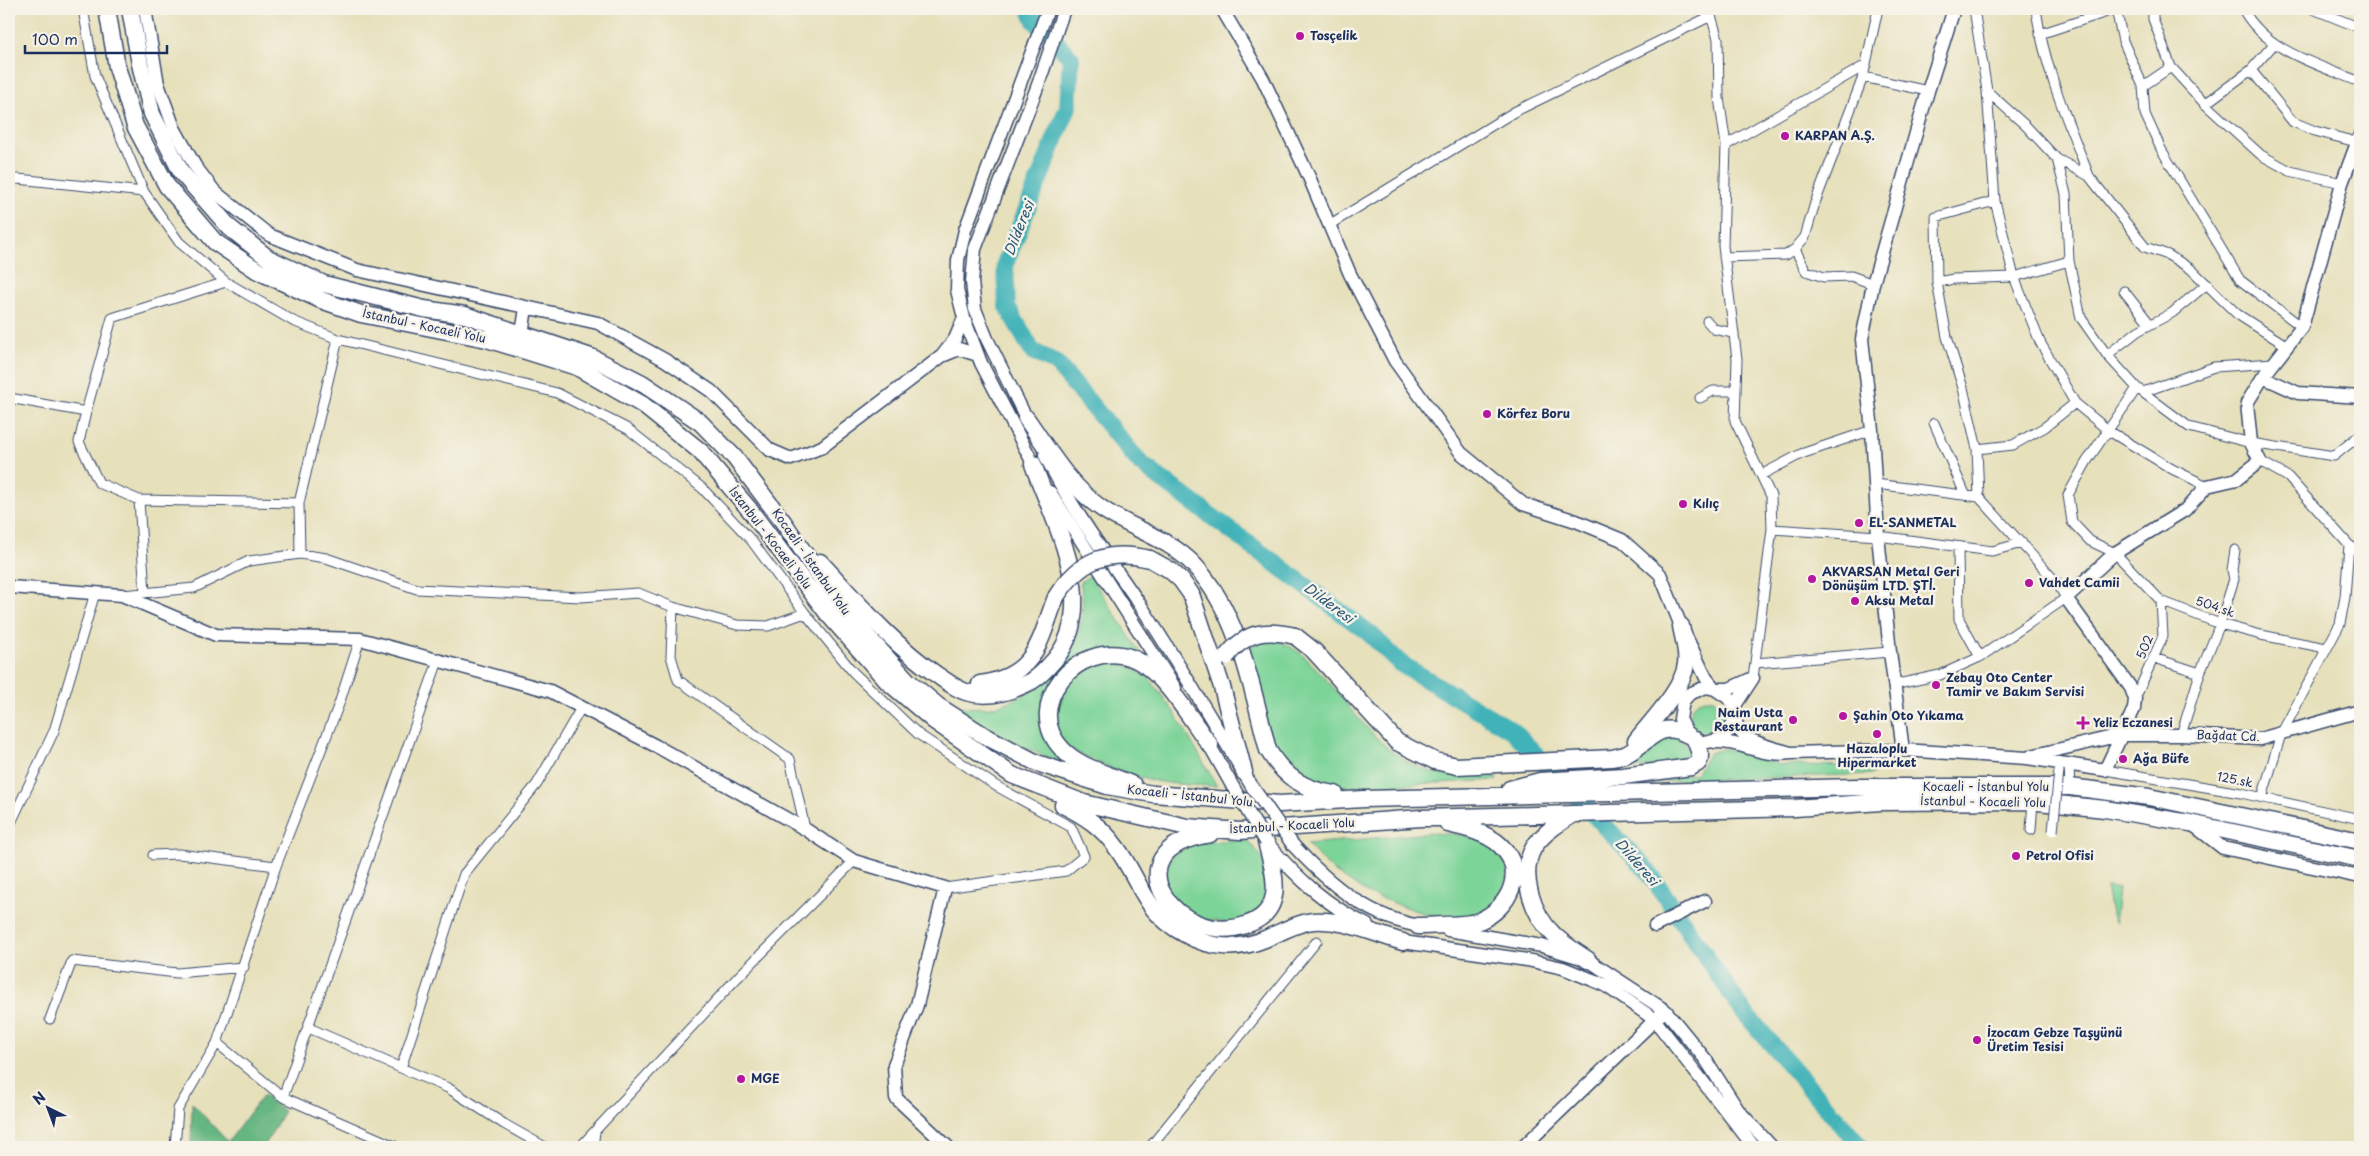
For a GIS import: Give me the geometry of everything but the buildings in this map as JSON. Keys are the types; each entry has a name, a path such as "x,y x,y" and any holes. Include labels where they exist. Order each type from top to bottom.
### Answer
{"highway":[{"name":"İstanbul - Kocaeli Yolu","path":"107,9 117,67 135,126 167,186 215,242 258,271 321,300 361,314 487,338 577,367 643,405 700,451 749,509 828,614 887,681 934,720 1012,775 1084,803 1187,827 1240,831 1421,818 1795,808 1881,802 2033,801 2105,809 2190,823 2360,859"},
{"name":"Kocaeli - İstanbul Yolu","path":"130,9 152,114 181,172 230,228 268,258 324,284 424,309 465,315 591,357 642,383 700,422 735,458 784,523 842,609 908,681 938,706 985,736 1038,762 1107,786 1153,794 1218,801 1280,804 1364,798 1488,795 1538,788 1607,794 1858,787 2070,787 2149,797 2360,841"},
{"path":"1026,418 1067,475 1083,493 1101,508 1156,537 1181,554 1205,577 1222,607 1248,666 1268,750 1274,760 1306,788 1364,798"},
{"path":"784,523 893,641 950,684 966,692 982,694 1015,690 1043,674 1065,647 1075,616 1074,593 1061,535 1033,464"},
{"path":"907,652 961,680 977,684 1000,681 1012,676 1032,658 1056,597 1064,584 1085,565 1098,558 1131,554 1150,559 1170,570 1181,580 1191,594 1222,687 1244,772"},
{"path":"1585,759 1623,750 1634,743 1667,702 1683,678 1686,665 1686,652 1681,626"},
{"path":"1222,687 1222,673 1226,657 1242,641 1265,631 1295,636 1314,651 1396,742 1435,761 1457,766 1612,758 1626,755 1652,735 1675,728 1691,738 1700,747 1701,756 1698,763 1691,767 1599,778 1538,788"},
{"path":"1153,794 1078,762 1062,748 1051,731 1048,711 1055,689 1066,673 1077,664 1092,656 1112,654 1133,659 1153,672 1210,745"},
{"path":"1012,775 1044,796 1087,817 1104,831 1117,848 1150,906 1166,921 1186,935 1208,944 1227,947 1247,945 1308,922 1333,922 1403,942"},
{"path":"1572,815 1557,824 1534,847 1529,861 1530,895 1536,912 1552,934 1588,960"},
{"path":"1418,926 1478,922 1506,902 1514,878 1508,855 1500,845 1487,836 1464,827 1421,818"},
{"path":"1240,831 1192,837 1170,848 1162,857 1158,876 1159,888 1167,902 1182,915 1217,929 1230,929 1257,921 1267,912 1275,891 1275,876 1266,842"}],"main road":[{"path":"145,9 158,84 178,136 195,166 215,192 269,235 357,270 598,323 665,360 711,391 737,414 770,450 791,460 822,447 942,356 955,339 964,318"},
{"path":"1048,9 965,230 958,260 957,290 964,318 978,355 1033,464 1210,745 1266,842 1293,873 1313,892 1357,920 1403,942 1527,960 1563,968 1605,985 1654,1019 1754,1147"},
{"path":"1064,9 1038,85 975,249 972,282 975,308 986,339 1055,476 1159,634 1254,788 1293,845 1321,875 1355,901 1387,916 1418,926 1481,934 1534,944 1562,950 1588,960 1666,1011 1706,1060 1738,1110 1772,1147"},
{"path":"1222,9 1263,79 1350,274 1395,360 1461,452 1523,504 1576,521 1622,540 1660,574 1681,626 1706,678 1715,688 1723,692 1734,712 1739,731 1756,742 1791,753"},
{"path":"1903,750 1893,685 1878,536 1872,430 1862,340 1873,284 1928,91 1954,9"},
{"path":"1753,678 1729,689 1697,690 1683,701 1680,719 1691,738 1713,742 1730,742 1756,752 1774,755 1903,750 2027,758 2064,768 2105,770 2134,709 2135,698 2131,688 2066,598 2115,553 2185,510 2207,486 2237,479 2260,461 2251,443 2247,403 2263,377 2302,328 2342,183 2358,138"},
{"path":"522,334 526,308"},
{"path":"942,356 959,350 978,355"},
{"path":"2263,377 2298,393 2360,397"},
{"path":"9,587 122,595 216,635 360,639 550,691 656,746 805,829 854,861 945,888 917,1005 894,1065 896,1098 948,1147"},
{"path":"1713,742 1728,733 1734,712 1753,678"},
{"name":"Bağdat Cd.","path":"2027,758 2121,734 2260,739 2360,711"},
{"path":"2190,823 2223,848 2360,877"},
{"path":"1655,926 1705,901"},
{"path":"1523,1147 1654,1019 1666,1011"}],"street":[{"path":"83,9 96,76 144,192 179,242 226,282 293,321 338,339 557,393 628,429 702,488 751,540 853,672 918,734 996,786 1071,827 1084,856 1066,871 945,888"},
{"path":"1724,257 1786,255 1795,249 1805,237 1815,202 1863,77 1878,9"},
{"path":"1974,9 1988,91 1995,201 2014,277 2040,342 2075,403 2109,431 2172,469 2207,486"},
{"path":"2036,9 2040,34 2059,99 2089,176 2144,247 2168,255 2191,269 2237,314 2287,346"},
{"path":"2040,34 2116,9 2123,41 2143,86 2145,114 2161,149 2240,280 2302,328"},
{"path":"2153,9 2153,19 2171,67 2205,104 2261,155 2290,171 2342,183"},
{"path":"2243,9 2248,18 2274,44 2360,82"},
{"path":"2313,9 2360,28"},
{"path":"1329,225 1514,112 1710,12 1718,39 1719,98 1726,145 1724,257 1736,359 1735,420 1771,496 1772,529 1753,678"},
{"path":"2205,104 2251,70 2274,44"},
{"path":"1726,145 1866,65"},
{"path":"2143,86 2171,67"},
{"path":"2251,70 2293,122 2314,132 2358,138"},
{"path":"1863,77 1928,91"},
{"path":"1988,91 2026,126 2057,159 2089,176"},
{"path":"2057,159 2066,194 2069,261 2081,318 2107,355 2140,390 2188,427 2251,443 2334,456 2360,435"},
{"path":"9,181 27,180 144,192"},
{"path":"1979,497 1976,449 1963,388 1947,337 1937,282 1936,217 1995,201"},
{"path":"1795,249 1806,272 1824,277 1851,276 1873,284"},
{"path":"1937,282 1954,279 2014,277 2069,261"},
{"path":"226,282 112,318 79,442 99,482 140,500 299,503"},
{"path":"2107,355 2150,324 2172,313 2207,284"},
{"path":"2124,291 2150,324"},
{"path":"1707,321 1714,329 1734,333"},
{"path":"300,554 299,503 338,339"},
{"path":"2140,390 2214,367 2274,363"},
{"name":"504.sk","path":"2140,390 2087,461 2068,496 2072,522 2090,541 2115,553 2162,601 2220,624 2326,648"},
{"path":"1700,398 1713,391 1736,392"},
{"path":"9,398 86,412"},
{"path":"1976,449 2013,445 2045,427 2075,403"},
{"path":"1934,423 1966,494"},
{"path":"1761,475 1801,454 1872,430"},
{"path":"2260,461 2288,477 2349,545 2360,552"},
{"path":"1875,484 1979,497 2057,583 2066,598 1980,656 1940,675 1893,685"},
{"path":"140,500 145,593"},
{"path":"1772,529 1878,536 1992,552 2022,543"},
{"path":"2262,798 2281,734 2340,624 2345,597 2349,545"},
{"path":"1958,547 1959,619 1980,656"},
{"path":"2181,735 2200,673 2220,624 2234,579 2232,570 2235,550"},
{"path":"122,595 194,588 248,561 300,554 326,558 417,589 581,596 638,593 673,607 745,625 768,626 806,613"},
{"path":"9,827 54,731 95,593"},
{"name":"502","path":"2135,698 2163,636 2162,601"},
{"path":"673,607 671,656 678,680 790,759 805,829"},
{"path":"175,1147 178,1109 217,1043 244,967 276,866 339,704 360,639"},
{"path":"1756,664 1890,652"},
{"path":"2154,658 2200,673"},
{"path":"284,1097 438,660"},
{"path":"401,1068 464,874 537,784 581,708"},
{"path":"2064,768 2070,787"},
{"path":"2053,831 2064,768"},
{"name":"125.sk","path":"2105,770 2262,798 2360,819"},
{"path":"2031,830 2033,801"},
{"path":"153,855 179,854 276,866"},
{"path":"580,1147 737,978 854,861"},
{"path":"1150,1147 1318,941"},
{"path":"50,1019 72,962 177,973 244,967"},
{"path":"309,1028 448,1088 504,1124 545,1147"},
{"path":"217,1043 284,1097 397,1147"},
{"path":"592,1147 595,1132"}],"green space":[{"path":"1090,576 1145,660 1101,650 1041,710 1042,726 1047,741 1066,766 995,733 969,717 958,707 982,708 996,706 1016,699 1035,689 1051,676 1064,660 1074,643 1081,624 1083,604 1080,582"},
{"path":"1273,640 1295,649 1307,659 1364,724 1393,753 1429,771 1450,775 1496,774 1497,780 1339,788 1316,784 1295,774 1277,750 1270,734 1246,651 1260,641"},
{"path":"1114,661 1131,667 1149,678 1174,712 1217,786 1167,783 1136,777 1105,766 1077,753 1066,745 1060,737 1056,716 1056,706 1064,685 1081,668 1095,663"},
{"path":"1707,699 1714,700 1719,704 1723,709 1723,723 1719,728 1714,732 1707,733 1700,732 1695,728 1691,723 1690,716 1691,709 1695,704 1700,700"},
{"path":"1676,735 1690,749 1690,758 1684,764 1594,772 1595,768 1606,766 1653,740"},
{"path":"1723,749 1734,750 1780,765 1872,766 1873,774 1623,783 1696,774 1709,753"},
{"path":"1432,833 1457,834 1475,838 1490,847 1508,865 1506,892 1479,917 1445,918 1416,911 1367,893 1332,870 1307,844"},
{"path":"1244,839 1259,854 1266,869 1265,906 1236,924 1201,919 1169,896 1163,877 1172,855 1197,843"},
{"path":"2106,887 2118,889 2116,923 2111,914"},
{"path":"263,1095 284,1111 264,1147 191,1147 192,1103 228,1142"}],"waterway":[{"name":"Dilderesi","path":"1030,9 1035,21 1071,58 1068,107 1005,264 1007,306 1032,351 1056,363 1141,464 1369,633 1401,664 1513,731 1648,871 1743,1011 1861,1147"}],"place":[{"name":"Tosçelik","path":"1300,36"},
{"name":"KARPAN A.Ş.","path":"1785,136"},
{"name":"Körfez Boru","path":"1487,414"},
{"name":"Kılıç","path":"1683,504"},
{"name":"EL-SANMETAL","path":"1859,523"},
{"name":"AKVARSAN Metal Geri Dönüşüm LTD. ŞTİ.","path":"1812,579"},
{"name":"Vahdet Camii","path":"2029,583"},
{"name":"Aksu Metal","path":"1855,601"},
{"name":"Zebay Oto Center Tamir ve Bakım Servisi","path":"1936,685"},
{"name":"Şahin Oto Yıkama","path":"1843,716"},
{"name":"Naim Usta Restaurant","path":"1793,720"},
{"name":"Yeliz Eczanesi","path":"2083,723"},
{"name":"Hazaloplu Hipermarket","path":"1877,734"},
{"name":"Ağa Büfe","path":"2123,759"},
{"name":"Petrol Ofisi","path":"2016,856"},
{"name":"İzocam Gebze Taşyünü Üretim Tesisi","path":"1977,1040"},
{"name":"MGE","path":"741,1079"}]}
